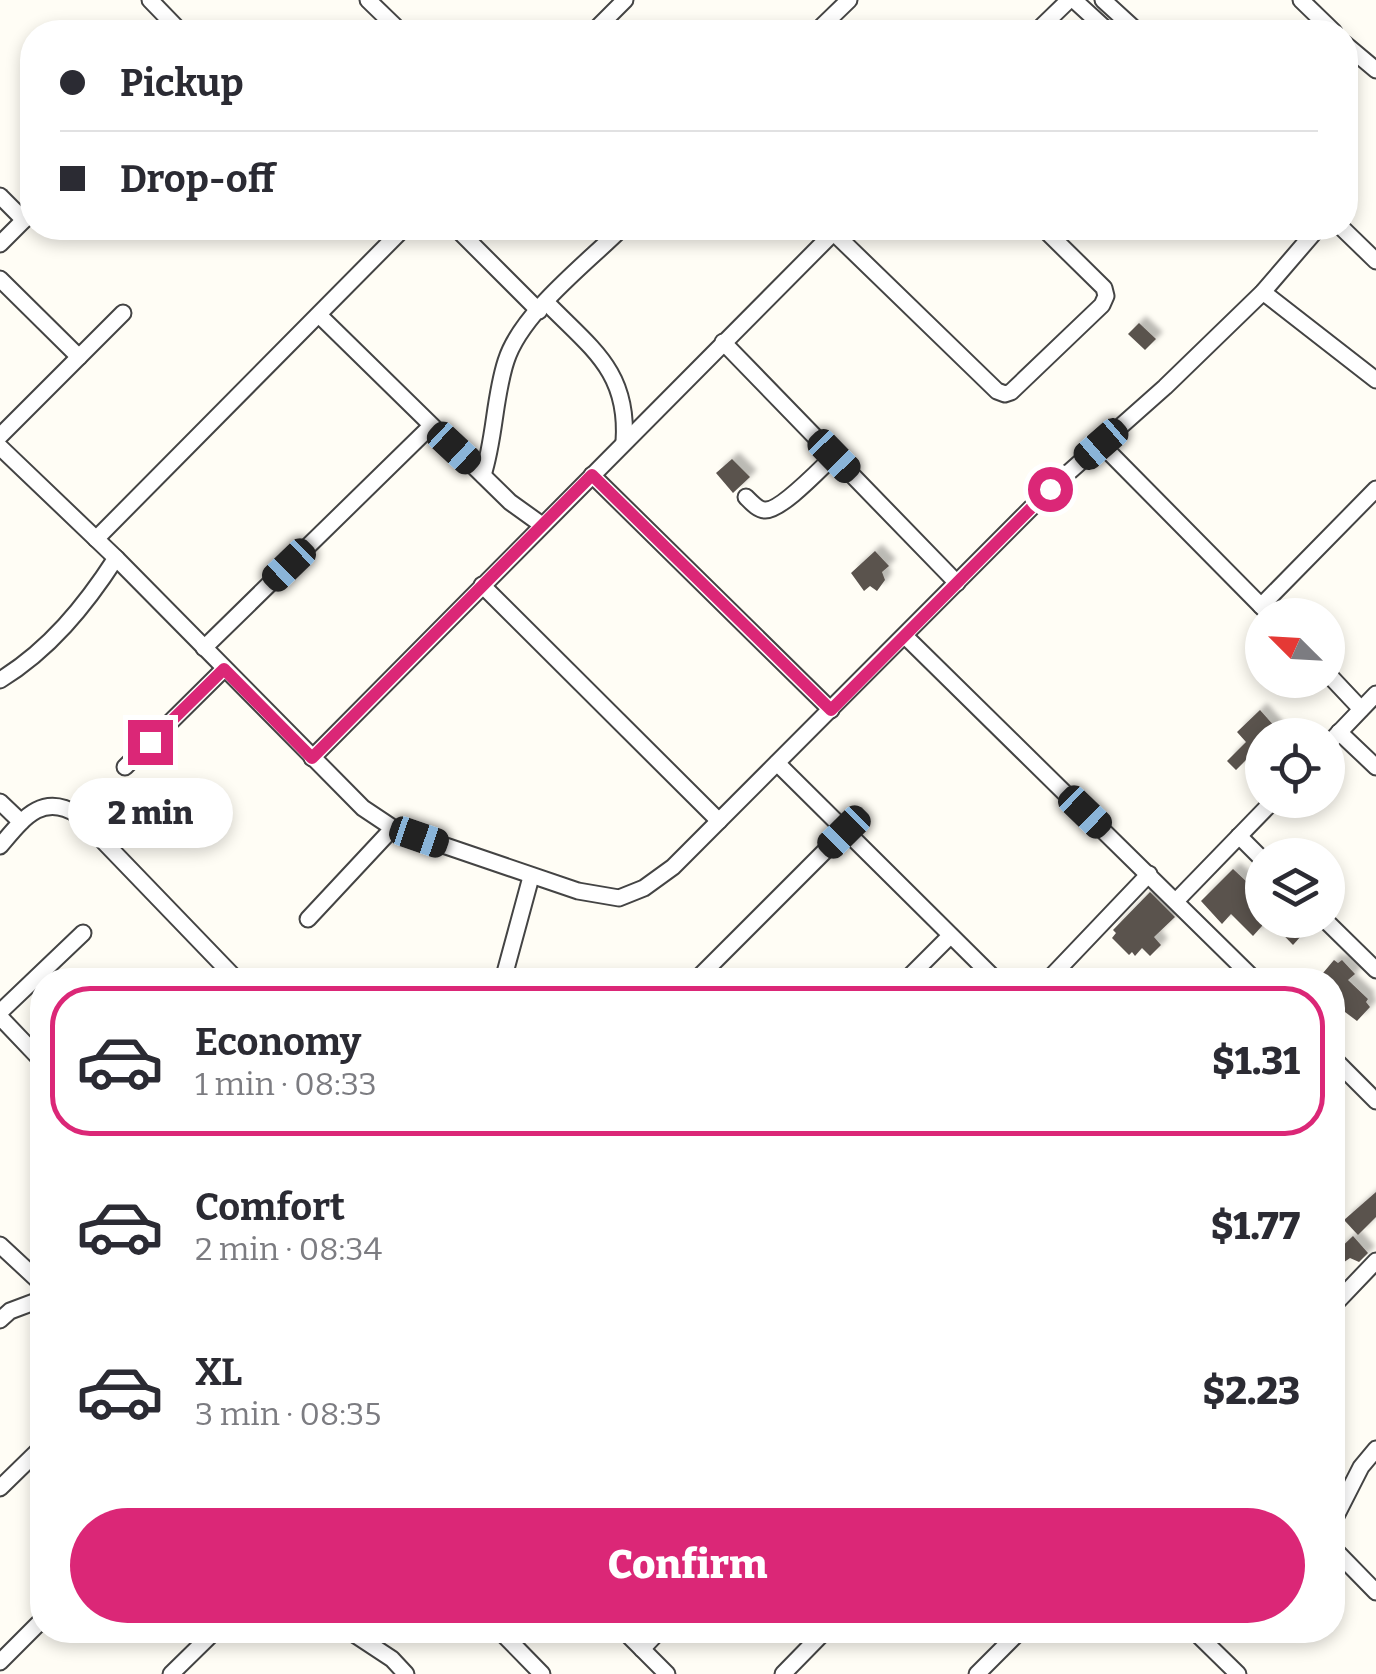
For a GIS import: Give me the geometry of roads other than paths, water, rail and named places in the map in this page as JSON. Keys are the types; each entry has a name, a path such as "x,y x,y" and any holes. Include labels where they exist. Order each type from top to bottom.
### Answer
{"street":[{"path":"150,0 169,20"},
{"path":"368,0 389,20"},
{"path":"605,20 625,0"},
{"path":"828,20 849,0"},
{"path":"1050,20 1072,0 1095,20"},
{"path":"1103,0 1125,20"},
{"path":"1301,0 1322,20"},
{"path":"0,244 20,224"},
{"path":"96,539 319,315 388,240"},
{"path":"469,240 607,365 620,389 626,414 624,442"},
{"path":"483,475 506,359 543,307 610,240"},
{"path":"312,758 825,240"},
{"path":"845,240 1004,394 1011,392 1102,305 1106,296 1104,288 1055,240"},
{"path":"3,457 116,558 362,808 393,828 531,877 618,898 644,888 720,821 1050,489 1263,292 1304,240"},
{"path":"1354,240 1376,261"},
{"path":"0,279 79,357"},
{"path":"1263,292 1376,380"},
{"path":"0,436 123,313"},
{"path":"319,315 510,502 542,525"},
{"path":"724,342 957,583"},
{"path":"204,648 431,426"},
{"path":"1101,444 1254,598"},
{"path":"746,497 760,510 780,506 834,456"},
{"path":"592,475 831,710"},
{"path":"1277,598 1376,488"},
{"path":"0,680 33,656 80,612 116,558"},
{"path":"482,586 720,821"},
{"path":"904,636 1243,968"},
{"path":"125,767 224,669"},
{"path":"1345,692 1361,709"},
{"path":"1345,726 1376,694"},
{"path":"1345,746 1376,768"},
{"path":"777,764 983,968"},
{"path":"0,802 21,822"},
{"path":"0,846 21,822 42,808 62,805 78,815 223,968"},
{"path":"1176,902 1256,818"},
{"path":"308,919 393,828"},
{"path":"710,968 844,832"},
{"path":"1239,836 1245,842"},
{"path":"1059,968 1149,874"},
{"path":"506,968 531,877"},
{"path":"47,968 83,933"},
{"path":"918,968 950,936"},
{"path":"1343,938 1376,970"},
{"path":"30,985 0,1014 30,1048"},
{"path":"1345,1070 1376,1101"},
{"path":"0,1245 30,1273"},
{"path":"1345,1293 1376,1261"},
{"path":"0,1320 30,1304"},
{"path":"1345,1498 1361,1467 1376,1449"},
{"path":"0,1488 30,1459"},
{"path":"1345,1561 1376,1592"},
{"path":"0,1662 30,1632"},
{"path":"171,1674 203,1643"},
{"path":"368,1643 406,1674"},
{"path":"510,1643 533,1671"},
{"path":"636,1643 667,1674"},
{"path":"642,1649 648,1643"},
{"path":"783,1674 813,1643"},
{"path":"977,1674 1008,1643"},
{"path":"1207,1643 1238,1674"},
{"path":"990,1662 1002,1674"}]}
